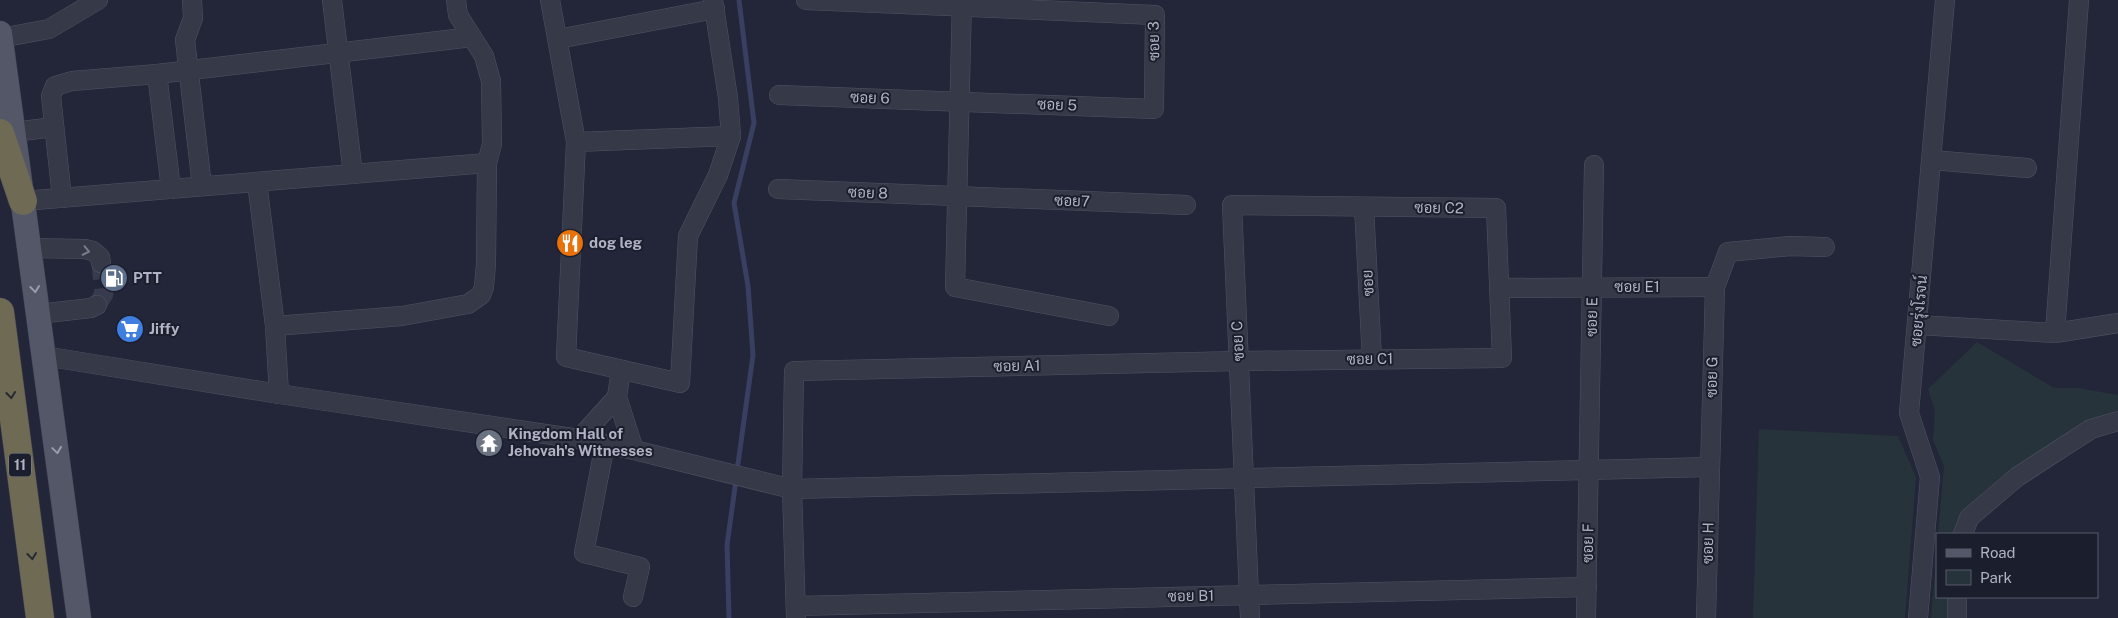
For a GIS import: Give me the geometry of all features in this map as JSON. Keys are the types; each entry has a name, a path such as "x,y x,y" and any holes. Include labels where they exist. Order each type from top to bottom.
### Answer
{"highway":[{"path":"7,132 23,201"},
{"name":"11","path":"0,312 40,618"}],"main road":[{"path":"0,33 7,132"},
{"path":"23,201 79,618"}],"street":[{"path":"1,38 48,29 98,0"},
{"path":"192,0 193,18 185,40 202,186"},
{"path":"332,0 353,174"},
{"path":"275,326 402,316 468,304 481,295 484,287 486,264 487,163 492,144 491,82 484,56 458,15 456,0"},
{"path":"550,0 576,142 566,357 680,383 688,236 718,174 731,136 728,98 714,5 558,39"},
{"path":"806,0 962,3 955,288 1109,316"},
{"name":"ซอยรุ่งโรจน์","path":"1918,618 1930,477 1909,413 1945,0"},
{"path":"2055,333 2079,0"},
{"name":"ซอย 3","path":"962,3 1155,14 1154,109"},
{"path":"62,198 51,96 55,86 72,81 188,71 472,37"},
{"path":"157,74 172,188"},
{"name":"ซอย 6","path":"779,95 960,102"},
{"name":"ซอย 5","path":"960,102 1154,109"},
{"path":"7,132 54,127"},
{"path":"576,142 731,136"},
{"path":"1932,160 2027,168"},
{"path":"23,201 487,163"},
{"name":"ซอย E","path":"1589,469 1594,165"},
{"path":"257,182 275,326 279,394"},
{"name":"ซอย 8","path":"778,189 958,196"},
{"name":"ซอย7","path":"958,196 1186,205"},
{"name":"ซอย C2","path":"1232,206 1496,208 1502,358"},
{"name":"ซอย C","path":"1232,206 1250,618"},
{"name":"ซอย","path":"1364,207 1372,359"},
{"path":"1714,287 1728,252 1790,246 1825,247"},
{"path":"30,248 85,249 93,251 100,257 101,263"},
{"name":"ซอย E1","path":"1499,288 1714,287"},
{"name":"ซอย G","path":"1710,467 1714,287"},
{"path":"38,314 97,306"},
{"path":"1918,325 2055,333 2118,323"},
{"path":"44,356 279,394 579,439 634,450 792,489 1710,467"},
{"name":"ซอย C1","path":"1239,361 1502,358"},
{"name":"ซอย A1","path":"792,489 794,370 1239,361"},
{"path":"621,370 617,397 634,450"},
{"path":"579,439 617,397"},
{"path":"1963,533 1969,518 2017,477 2091,429 2118,421"},
{"path":"605,444 584,552 640,567 633,598"},
{"name":"ซอย H","path":"1706,618 1710,467"},
{"name":"ซอย F","path":"1586,618 1589,469"},
{"path":"792,489 796,612"},
{"name":"ซอย B1","path":"796,612 1249,595 1587,587"},
{"path":"1957,598 1957,618"}],"green space":[{"path":"1977,342 2054,388 2078,388 2118,395 2118,410 2051,447 1997,482 1975,500 1960,517 1954,533 1938,533 1944,466 1933,440 1935,411 1928,389"},
{"path":"1759,429 1898,436 1916,477 1905,618 1753,618"},
{"path":"1936,561 1936,598 1951,598 1950,618 1931,618"}],"waterway":[{"path":"737,471 753,355 748,286 734,203 754,123 739,0"},
{"path":"729,618 727,545 736,480"}],"tunnel":[{"path":"97,305 104,294 101,263"}],"place":[{"name":"dog leg","path":"570,243"},
{"name":"PTT","path":"114,278"},
{"name":"Jiffy","path":"130,329"},
{"name":"Kingdom Hall of Jehovah's Witnesses","path":"489,443"}]}
